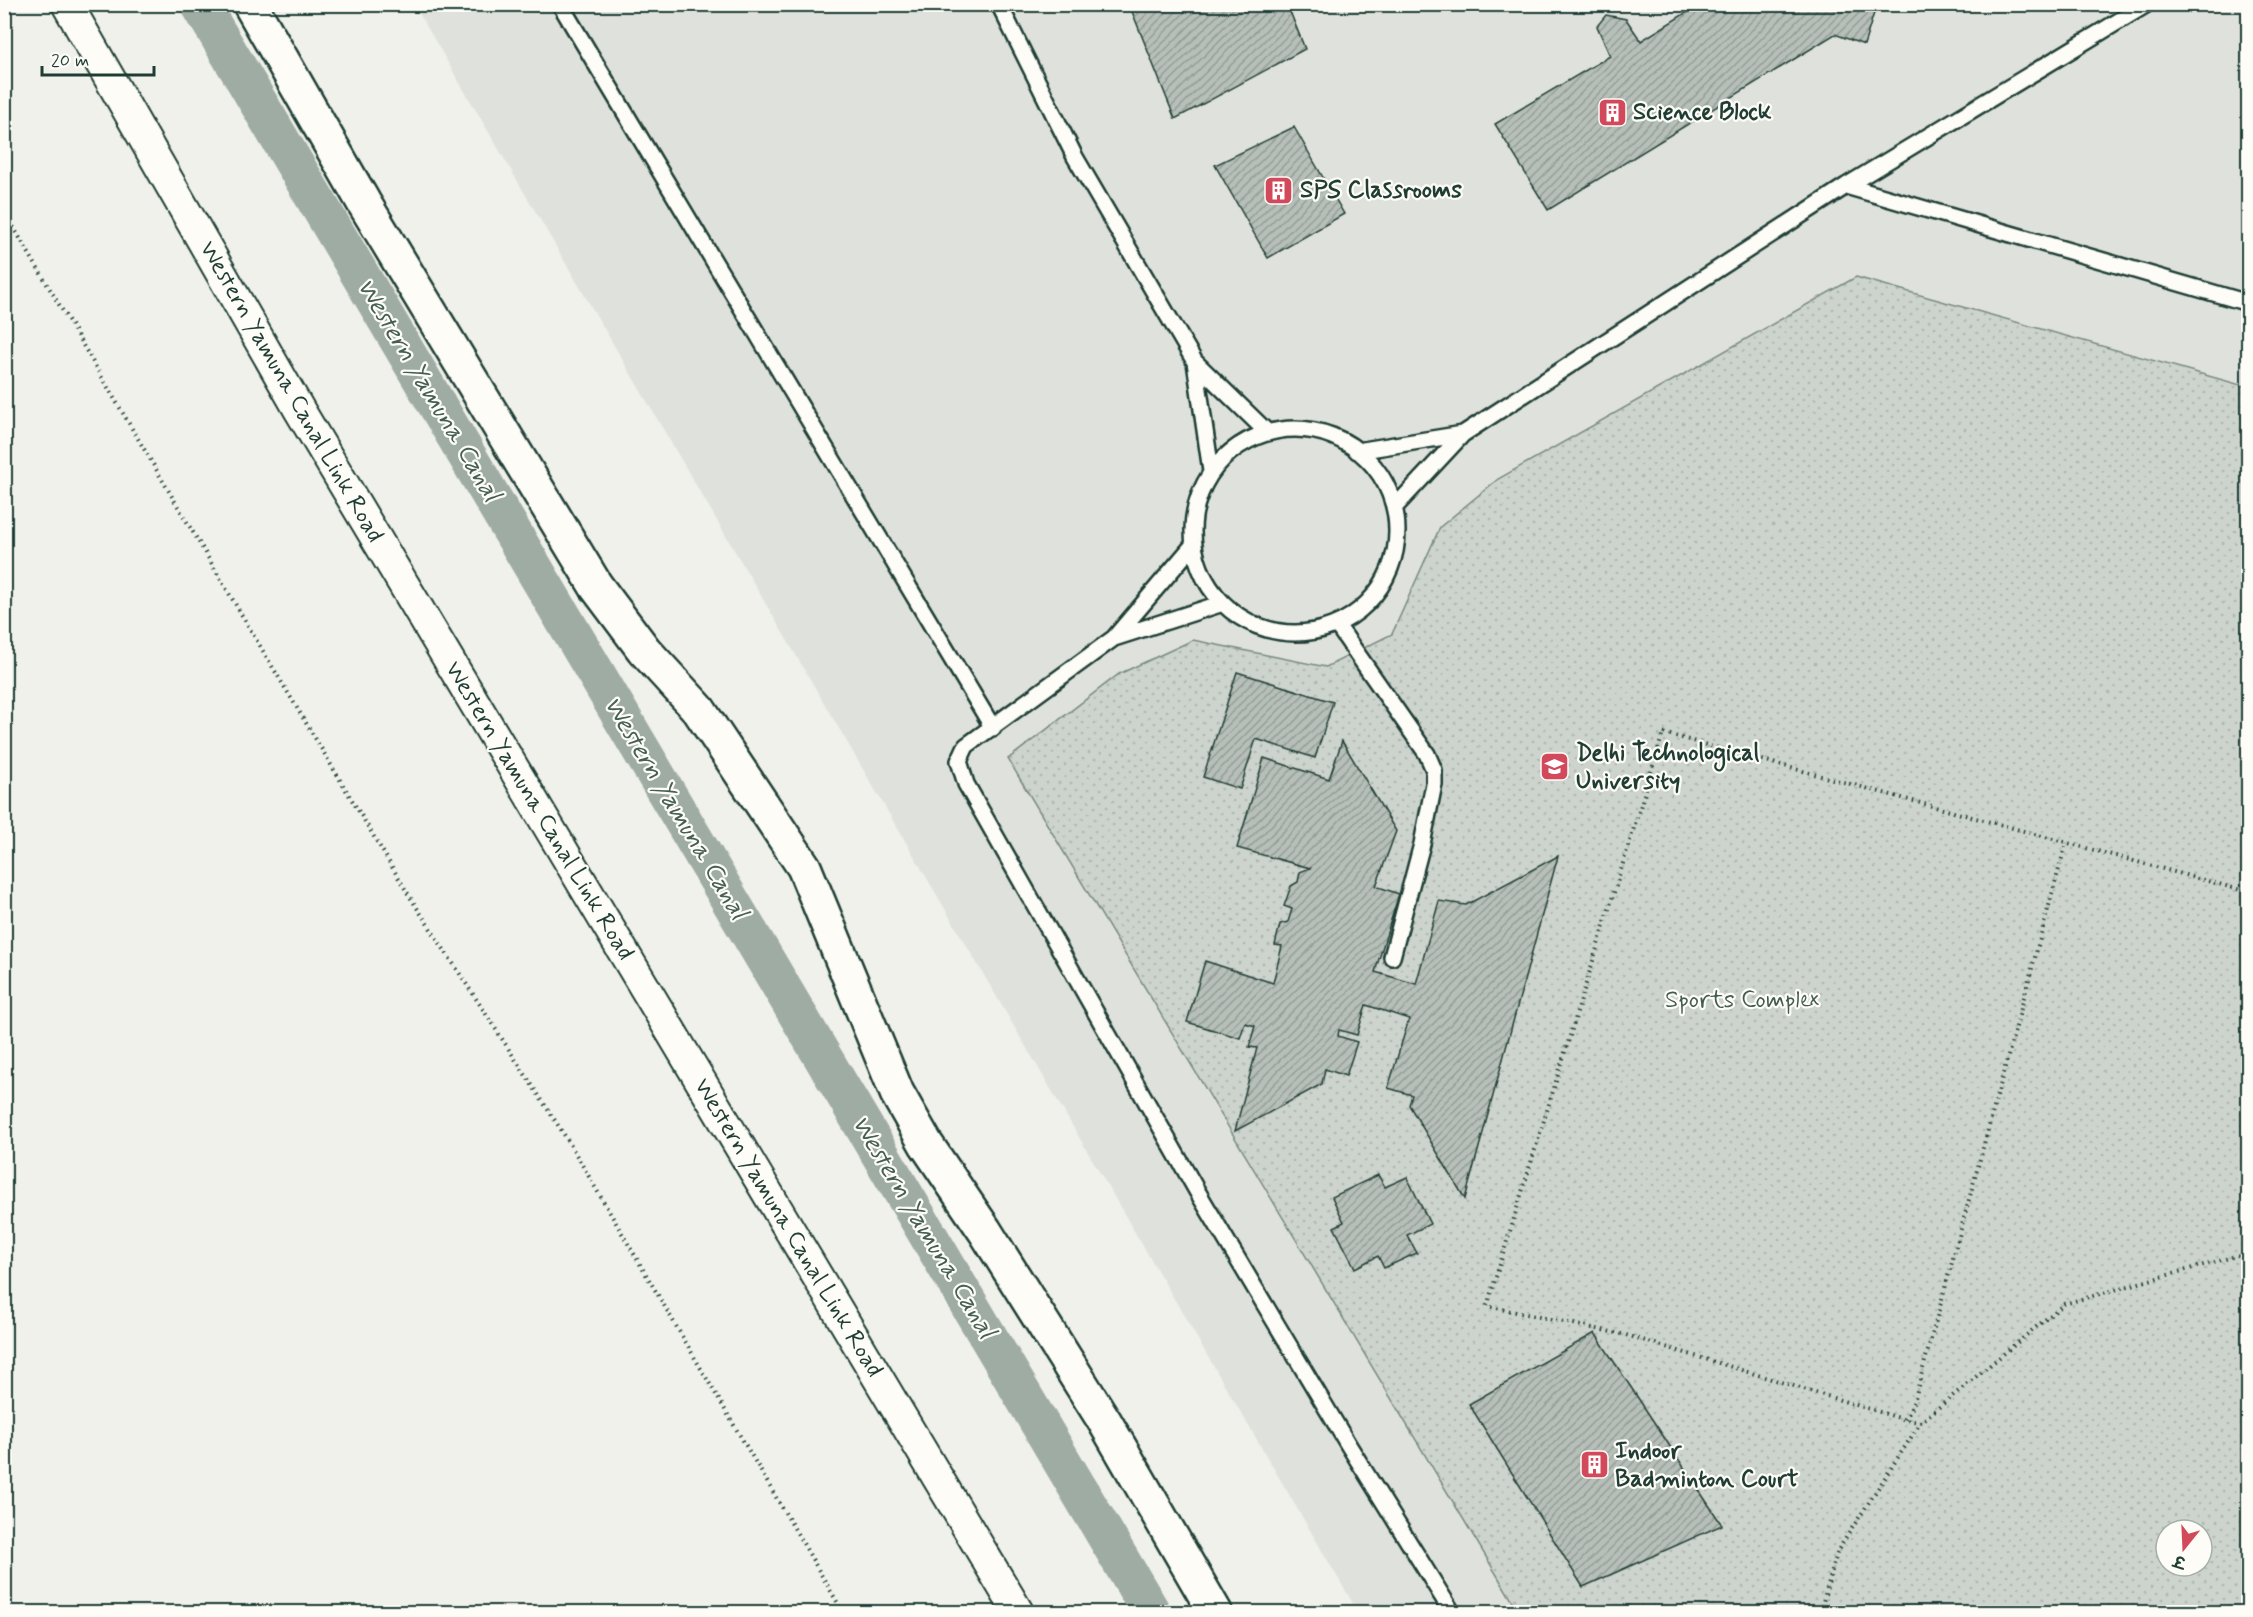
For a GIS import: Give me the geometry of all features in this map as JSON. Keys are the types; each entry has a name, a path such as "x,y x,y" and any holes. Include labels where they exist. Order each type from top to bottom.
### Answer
{"street":[{"name":"Western Yamuna Canal Link Road","path":"67,4 306,421 1018,1612"},
{"path":"250,4 364,203 596,586 644,650 699,710 804,867 897,1094 926,1144 985,1232 1105,1422 1215,1612"}],"lane":[{"path":"560,4 993,728"},
{"path":"999,4 1075,157 1195,362 1268,433"},
{"path":"1395,507 1463,434 1846,186 2146,4"},
{"path":"1846,186 2248,303"},
{"path":"1195,362 1212,471"},
{"path":"1289,429 1317,431 1343,441 1366,457 1384,478 1395,507 1398,532 1394,560 1383,585 1365,606 1337,625 1315,631 1288,633 1260,627 1236,614 1223,603 1201,571 1194,544 1193,516 1202,489 1212,471 1237,447 1261,434 1268,433 1289,429"},
{"path":"1357,451 1463,434"},
{"path":"1194,544 1114,638 966,746 959,761 966,784 1197,1191 1349,1446 1452,1612"},
{"path":"1114,638 1223,603"},
{"path":"1337,625 1427,754 1434,770 1434,784 1422,844 1392,957"}],"path":[{"path":"4,211 410,897 567,1139 843,1612"},
{"path":"1921,1422 1906,1420 1626,1335 1487,1306 1663,733 2248,892"},
{"path":"1906,1420 1915,1398 2066,843"},
{"path":"1820,1612 1838,1550 1921,1422 2064,1304 2236,1256 2248,1258"}],"shaded area":[{"name":"Delhi Technological University","path":"414,5 2248,5 2248,1612 1358,1612"}],"green space":[{"name":"Sports Complex","path":"1856,277 2248,387 2248,1612 1519,1612 1008,759 1119,674 1193,640 1326,667 1392,634 1440,527 1498,479"}],"building":[{"path":"1129,4 1287,4 1305,49 1175,119"},
{"name":"Science Block","path":"1700,4 1888,4 1874,13 1864,45 1835,34 1548,210 1495,124 1610,56 1597,26 1606,15 1626,19 1641,41"},
{"name":"SPS Classrooms","path":"1294,127 1344,214 1268,258 1215,165"},
{"path":"1237,672 1333,702 1315,758 1256,739 1240,789 1203,777"},
{"path":"1342,741 1396,831 1376,886 1399,894 1375,972 1416,984 1439,901 1466,905 1558,856 1465,1199 1409,1105 1412,1095 1388,1088 1409,1019 1366,1005 1357,1035 1339,1030 1338,1036 1357,1042 1346,1076 1325,1069 1322,1084 1235,1131 1257,1048 1249,1047 1255,1026 1245,1023 1240,1038 1187,1022 1205,961 1273,983 1282,946 1275,945 1280,924 1288,922 1292,909 1284,906 1291,886 1298,882 1300,872 1310,868 1237,848 1264,758 1329,779"},
{"path":"1378,1175 1385,1187 1407,1177 1430,1224 1407,1235 1417,1253 1384,1268 1378,1256 1355,1268 1334,1227 1344,1222 1332,1197"},
{"name":"Indoor Badminton Court","path":"1595,1333 1722,1525 1583,1587 1469,1404"}],"waterway":[{"name":"Western Yamuna Canal","path":"200,4 1151,1612"}],"place":[{"name":"Science Block","path":"1612,112"},
{"name":"SPS Classrooms","path":"1279,190"},
{"name":"Delhi Technological University","path":"1555,767"},
{"name":"Indoor Badminton Court","path":"1594,1465"}]}
